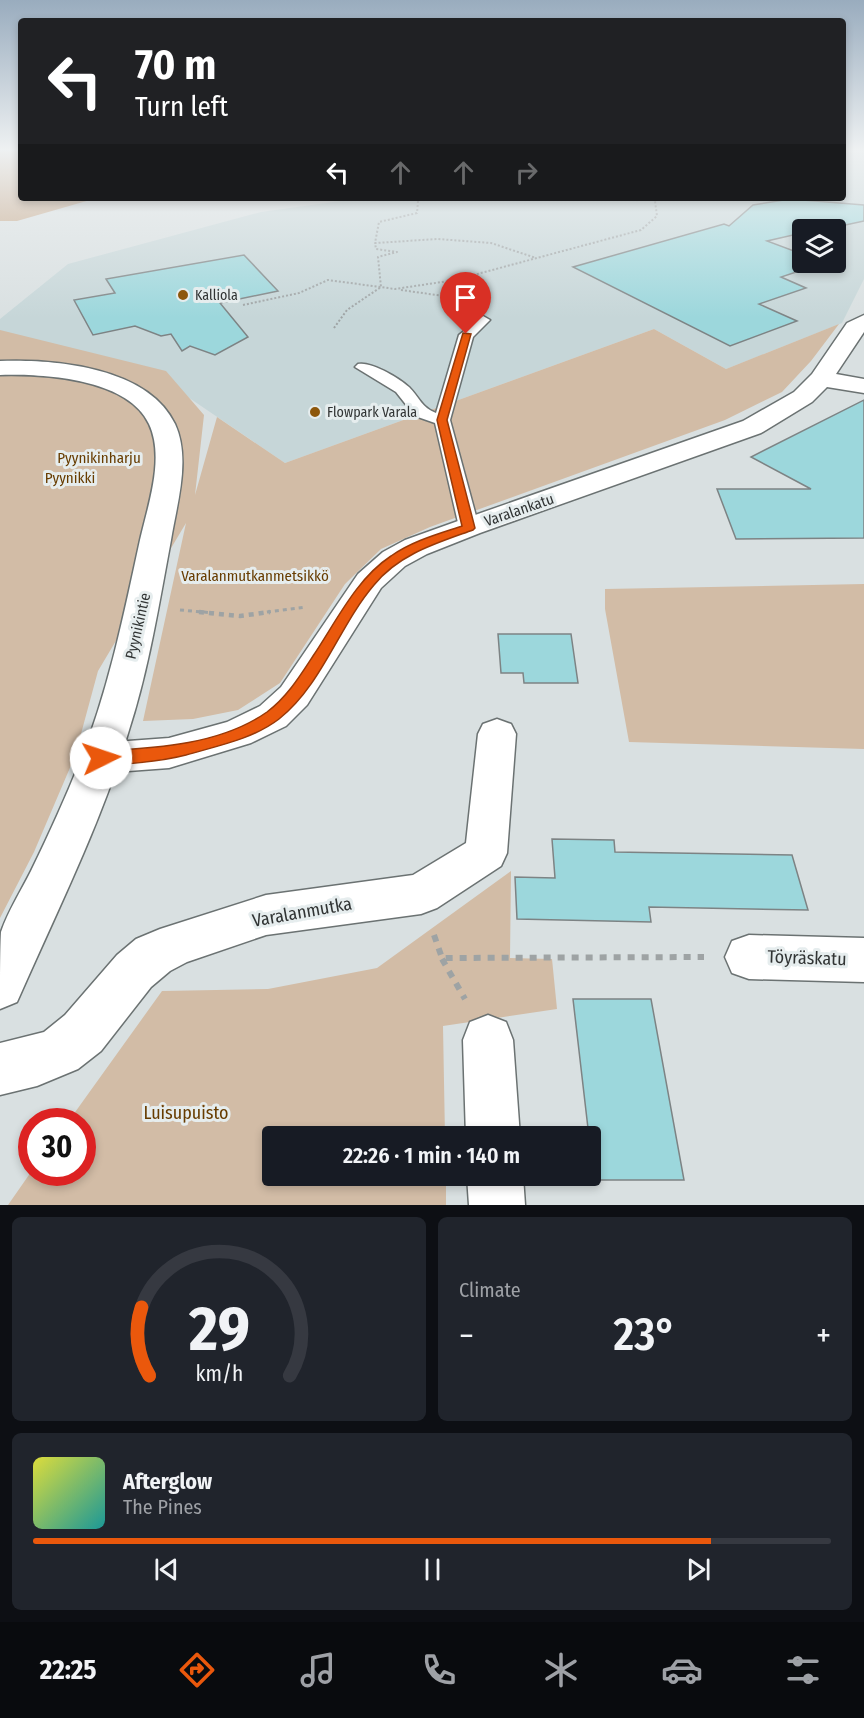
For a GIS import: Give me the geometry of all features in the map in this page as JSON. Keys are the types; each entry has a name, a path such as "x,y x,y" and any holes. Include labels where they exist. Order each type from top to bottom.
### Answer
{"street":[{"name":"Varalankatu","path":"101,758 169,753 238,734 273,716 294,696 369,581 394,559 416,547 752,427 803,397 821,379 855,328 864,322"},
{"name":"Pyynikintie","path":"0,368 51,369 95,378 137,397 156,413 162,423 169,474 143,606 122,690 101,758 0,986"},
{"path":"821,379 864,386"},
{"name":"Varalanmutka","path":"0,1069 37,1060 60,1051 83,1033 134,971 153,954 176,944 266,915 421,894 486,853 497,734"},
{"name":"Töyräskatu","path":"749,957 864,960"},
{"path":"488,1040 492,1126"},
{"path":"496,1186 497,1205"}],"lane":[{"path":"469,528 442,420 466,334 483,320"},
{"path":"363,367 402,390 421,413 442,420"}],"path":[{"path":"381,287 378,257 397,252 376,249 379,222 417,213 418,205"},
{"path":"394,289 455,280 641,230 657,216 656,205"},
{"path":"375,243 438,239 491,243 538,258"},
{"path":"243,304 299,293 328,280 467,300"},
{"path":"334,328 347,310 381,287"},
{"path":"143,606 240,616 357,600"},
{"path":"421,894 442,958 749,957"}],"shaded area":[{"path":"0,205 72,205 17,221 0,221"},
{"path":"310,205 864,205 864,279 842,323 726,369 654,329 285,463 148,370 0,331 0,319 68,264 261,212"}],"green space":[{"path":"839,324 811,361 782,392 725,420 430,527 381,549 345,584 280,683 238,710 193,719 143,721 186,523 98,671 75,756 34,852 0,918 0,330 166,371 204,415 195,495 217,417 285,463 654,329 726,369"},
{"path":"864,584 864,749 629,742 605,609 605,589"},
{"name":"Luisupuisto","path":"511,871 510,958 552,959 557,1009 443,1026 445,1126 262,1126 262,1186 446,1186 446,1205 8,1205 21,1186 96,1186 96,1108 78,1108 162,991 268,989 377,968"}],"building":[{"path":"753,205 864,205 864,221 846,225 846,219 792,219 792,235 767,241 792,250 793,273 781,277 806,288 759,304 797,321 730,346 573,267 724,224 729,226"},
{"name":"Kalliola","path":"244,255 278,291 220,303 248,337 215,355 190,346 182,351 171,334 161,336 135,326 93,335 74,300 115,293 106,279"},
{"path":"864,400 864,538 736,539 717,489 811,489 751,457"},
{"path":"498,634 571,634 578,683 524,683 523,673 501,673"},
{"path":"552,839 614,840 615,852 792,855 808,910 649,907 651,922 517,919 515,877 555,878"},
{"path":"573,999 651,999 684,1180 601,1180 601,1126 588,1126"}],"place":[{"name":"Kalliola","path":"183,295"},
{"name":"Flowpark Varala","path":"315,412"}],"route":[{"path":"101,758 169,753 238,734 273,716 294,696 369,581 394,559 416,547 469,528 442,420 466,334"}],"park label":[{"name":"Pyynikinharju","path":"99,458"},
{"name":"Pyynikki","path":"70,478"},
{"name":"Varalanmutkanmetsikkö","path":"255,576"}]}
